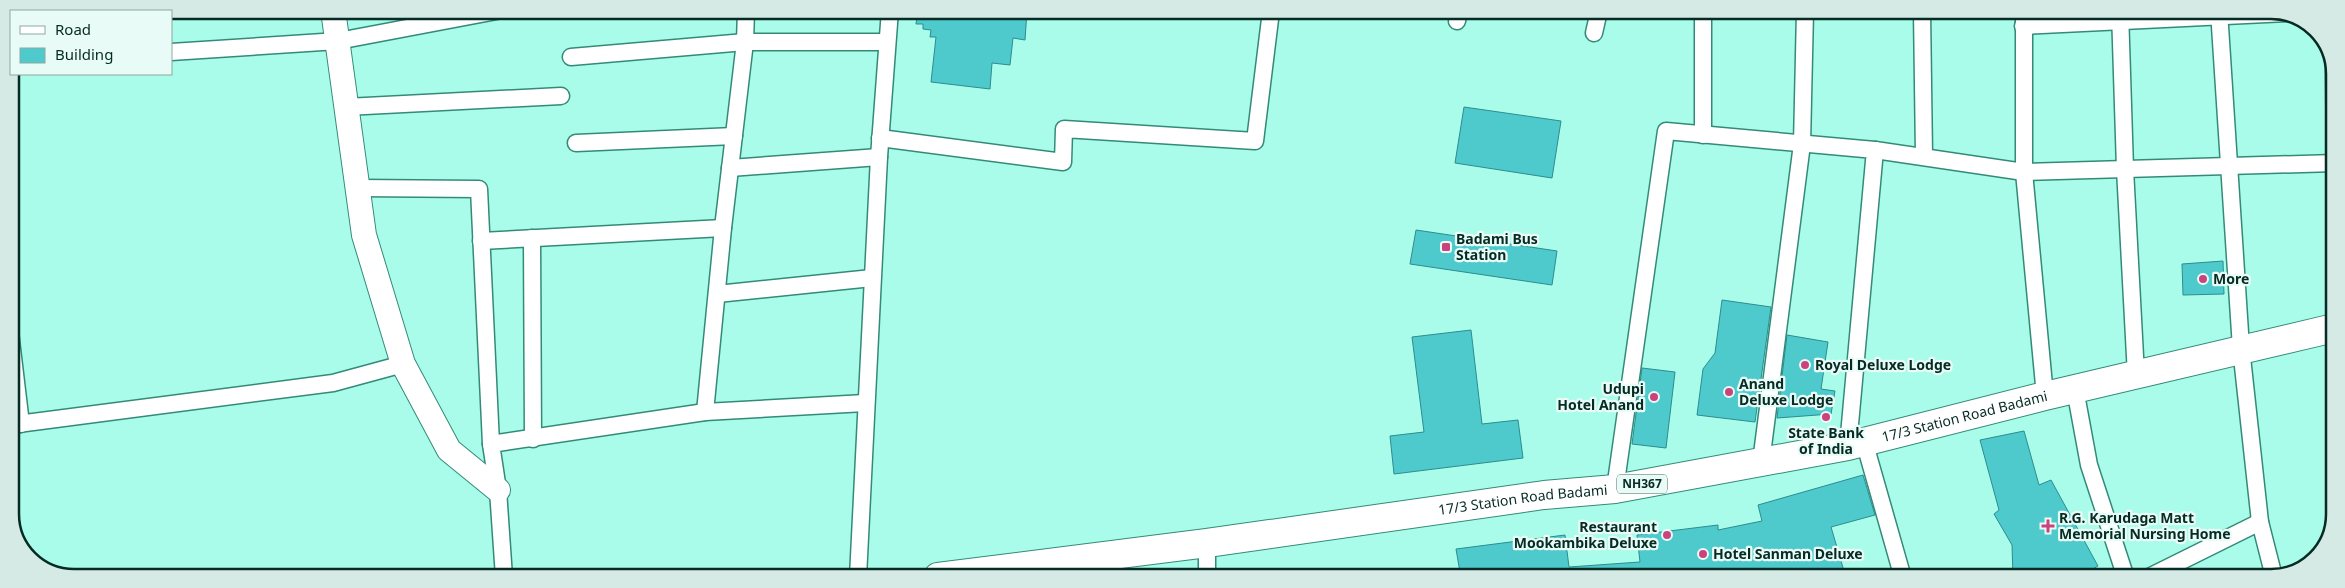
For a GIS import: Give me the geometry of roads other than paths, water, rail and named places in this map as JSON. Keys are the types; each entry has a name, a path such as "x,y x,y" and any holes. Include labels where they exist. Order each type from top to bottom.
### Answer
{"highway":[{"name":"17/3 Station Road Badami","path":"1001,569 1206,543 1534,497 1615,489 1856,444 2241,348 2326,330"}],"street":[{"path":"334,19 364,235 402,364 449,450 498,490"},
{"path":"172,52 338,41 454,19"},
{"path":"706,412 723,228 745,42 746,19"},
{"path":"858,569 872,278 889,19"},
{"path":"880,138 1063,162 1064,130 1255,141 1270,19"},
{"path":"1594,33 1597,19"},
{"path":"1703,19 1703,134"},
{"path":"1761,462 1802,144 1806,19"},
{"path":"1922,19 1924,156"},
{"path":"2024,19 2024,172 2045,396"},
{"path":"2121,19 2125,169 2136,375"},
{"path":"2219,19 2241,348 2260,522 2272,569"},
{"path":"571,57 745,42 887,42"},
{"path":"346,106 561,96"},
{"path":"1615,489 1666,131 1875,150 2024,172 2326,163"},
{"path":"576,143 734,136"},
{"path":"1875,150 1856,444 1899,569"},
{"path":"730,168 879,157"},
{"path":"358,188 479,189 491,444 498,490 503,569"},
{"path":"481,241 723,228"},
{"path":"532,238 533,439"},
{"path":"717,294 872,278"},
{"path":"19,424 333,383 402,364"},
{"path":"2075,389 2089,465 2123,569"},
{"path":"491,444 706,412 865,403"},
{"path":"2168,569 2260,522"},
{"path":"1206,543 1207,569"}],"place":[{"name":"Badami Bus Station","path":"1446,247"},
{"name":"More","path":"2203,279"},
{"name":"Royal Deluxe Lodge","path":"1805,365"},
{"name":"Anand Deluxe Lodge","path":"1729,392"},
{"name":"Udupi Hotel Anand","path":"1654,397"},
{"name":"State Bank of India","path":"1826,417"},
{"name":"R.G. Karudaga Matt Memorial Nursing Home","path":"2048,526"},
{"name":"Restaurant Mookambika Deluxe","path":"1667,535"},
{"name":"Hotel Sanman Deluxe","path":"1703,554"}]}
